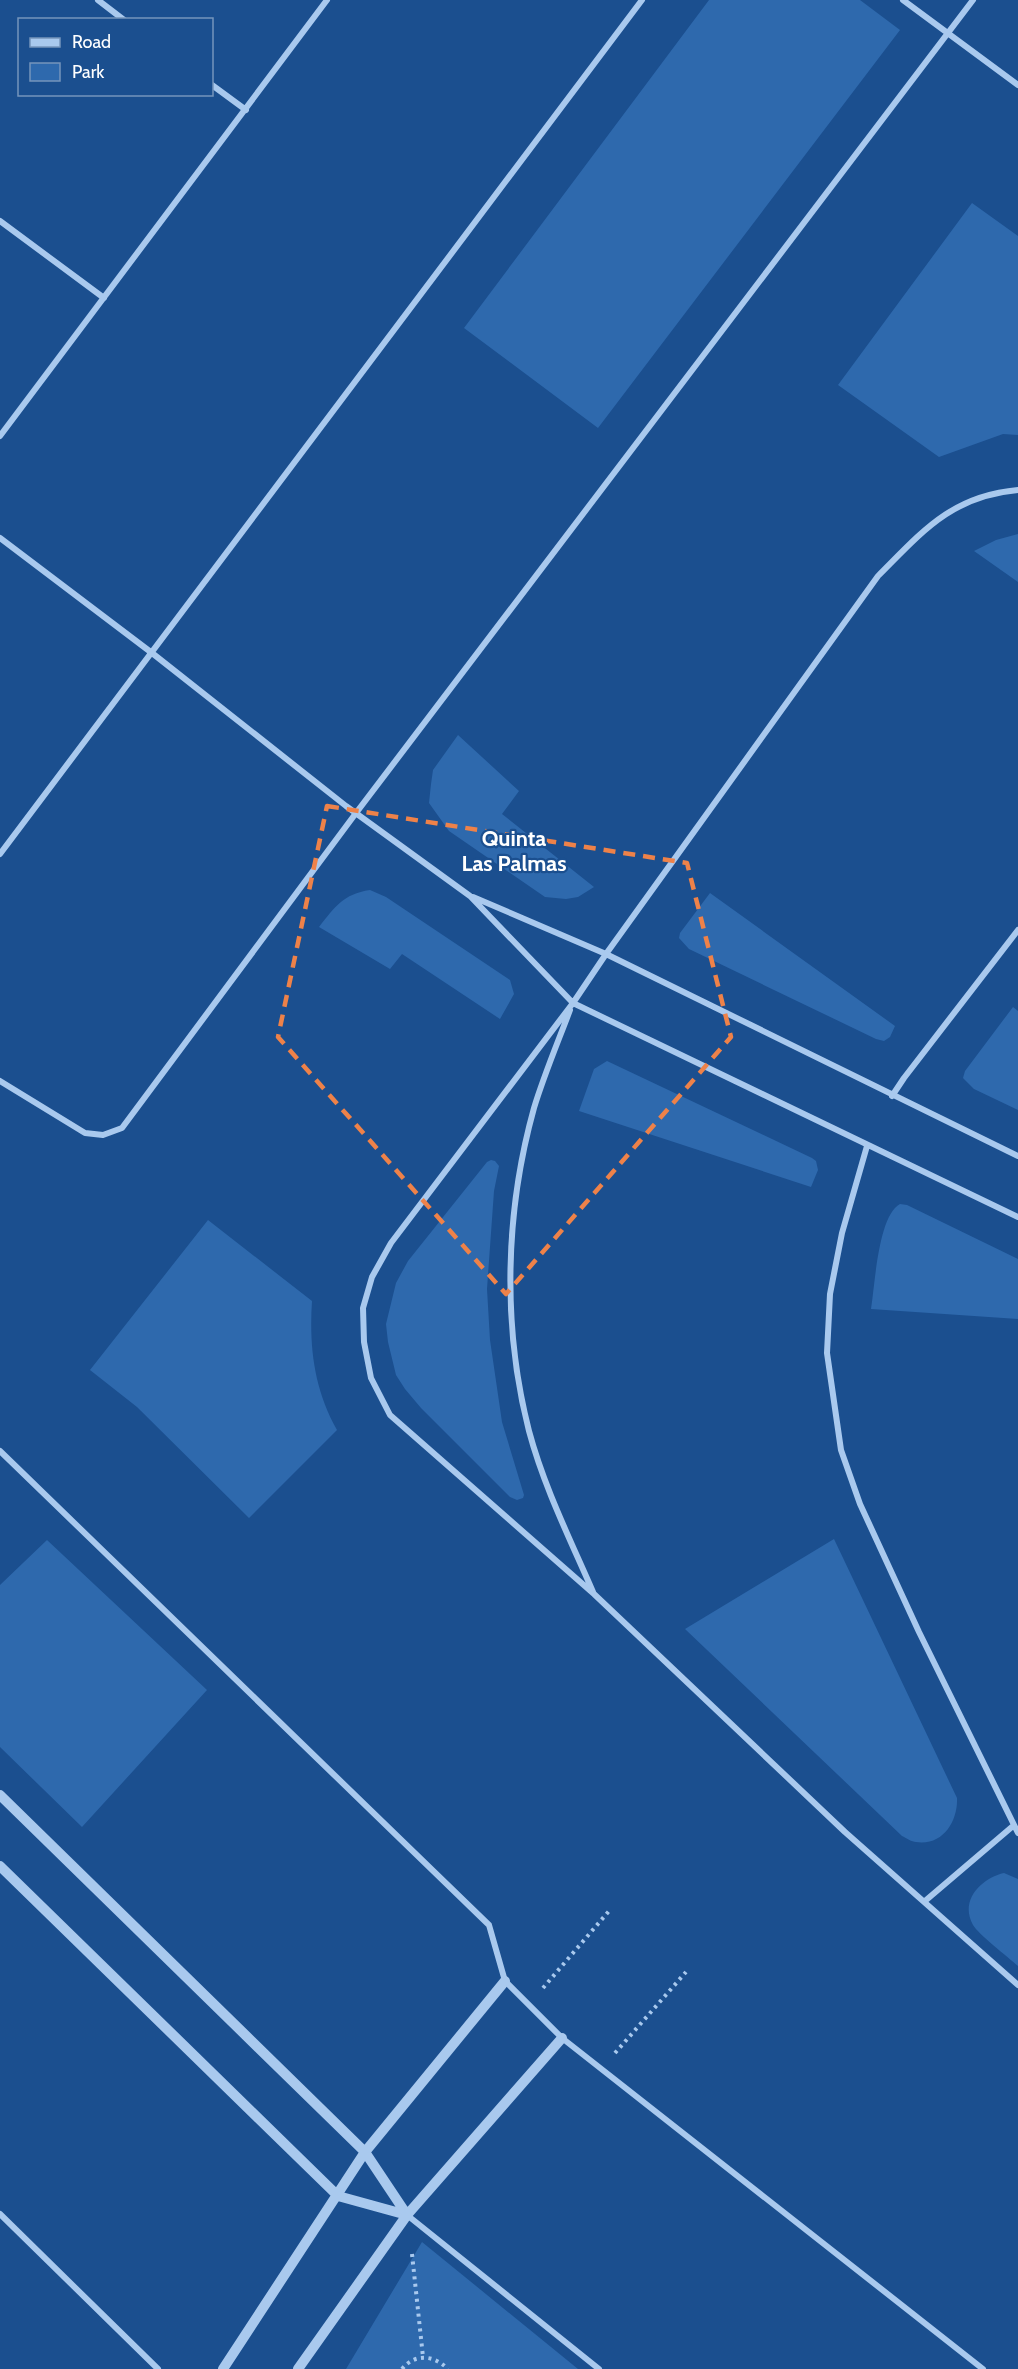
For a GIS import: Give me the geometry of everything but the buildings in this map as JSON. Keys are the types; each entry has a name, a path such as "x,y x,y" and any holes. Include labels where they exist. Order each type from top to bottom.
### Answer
{"street":[{"path":"98,0 121,18"},
{"path":"0,436 327,0"},
{"path":"0,854 642,0"},
{"path":"903,0 1018,85"},
{"path":"0,1081 85,1132 103,1135 122,1128 356,813 973,0"},
{"path":"213,86 246,110"},
{"path":"0,221 104,298"},
{"path":"1018,490 992,493 955,508 924,530 878,576 573,1003 391,1244 372,1277 363,1308 364,1342 371,1378 390,1415 594,1594 845,1832 1018,1985"},
{"path":"0,538 153,653 356,813 470,896 573,1003 1018,1217"},
{"path":"470,896 606,954 1018,1156"},
{"path":"892,1096 1018,930"},
{"path":"573,1003 535,1105 520,1170 510,1259 512,1325 518,1379 529,1431 546,1485 594,1594"},
{"path":"867,1146 842,1233 830,1294 827,1353 841,1450 860,1504 918,1632 1018,1833"},
{"path":"0,1451 489,1925 505,1981 562,2038 983,2369"},
{"path":"0,1795 365,2152 407,2215 600,2369"},
{"path":"925,1901 1013,1826"},
{"path":"0,1866 338,2196 407,2215"},
{"path":"223,2369 365,2152 505,1981"},
{"path":"298,2369 407,2215 562,2038"},
{"path":"0,2214 158,2369"}],"path":[{"path":"528,2004 609,1911"},
{"path":"601,2069 686,1972"},
{"path":"407,2215 423,2357"},
{"path":"402,2369 414,2360 423,2357 441,2362 448,2369"}],"highlighted area":[{"path":"327,806 687,863 731,1037 506,1294 278,1037"}],"green space":[{"path":"709,0 860,0 900,30 598,428 464,328"},
{"path":"972,203 1018,236 1018,435 1003,434 939,457 838,385"},
{"path":"1018,534 1018,582 974,551 996,540"},
{"path":"458,735 519,791 502,814 594,887 578,897 566,899 545,897 449,831 429,803 433,770"},
{"path":"370,890 386,897 510,980 514,994 500,1019 402,954 390,969 319,927 340,902"},
{"path":"710,893 895,1026 890,1037 884,1041 876,1039 689,949 679,938 680,933"},
{"path":"1013,1007 1018,1011 1018,1110 974,1089 963,1078 965,1071"},
{"path":"607,1061 812,1158 816,1161 818,1170 811,1187 579,1111 594,1069"},
{"path":"491,1160 499,1166 494,1191 487,1289 490,1340 502,1422 524,1495 523,1498 517,1500 510,1497 405,1389 396,1375 386,1324 396,1283 408,1261 487,1162"},
{"path":"900,1204 907,1205 1018,1259 1018,1319 871,1309 882,1236 893,1211"},
{"path":"208,1220 312,1301 311,1335 318,1383 337,1430 249,1518 137,1407 90,1370"},
{"path":"834,1539 957,1798 952,1823 941,1836 934,1840 914,1842 902,1836 685,1629"},
{"path":"47,1540 207,1690 82,1827 0,1747 0,1585"},
{"path":"1004,1873 1018,1879 1018,1966 981,1934 969,1916 969,1907 975,1891 988,1880"},
{"path":"422,2242 578,2369 346,2369"}],"district":[{"name":"Quinta Las Palmas","path":"514,850"}]}
